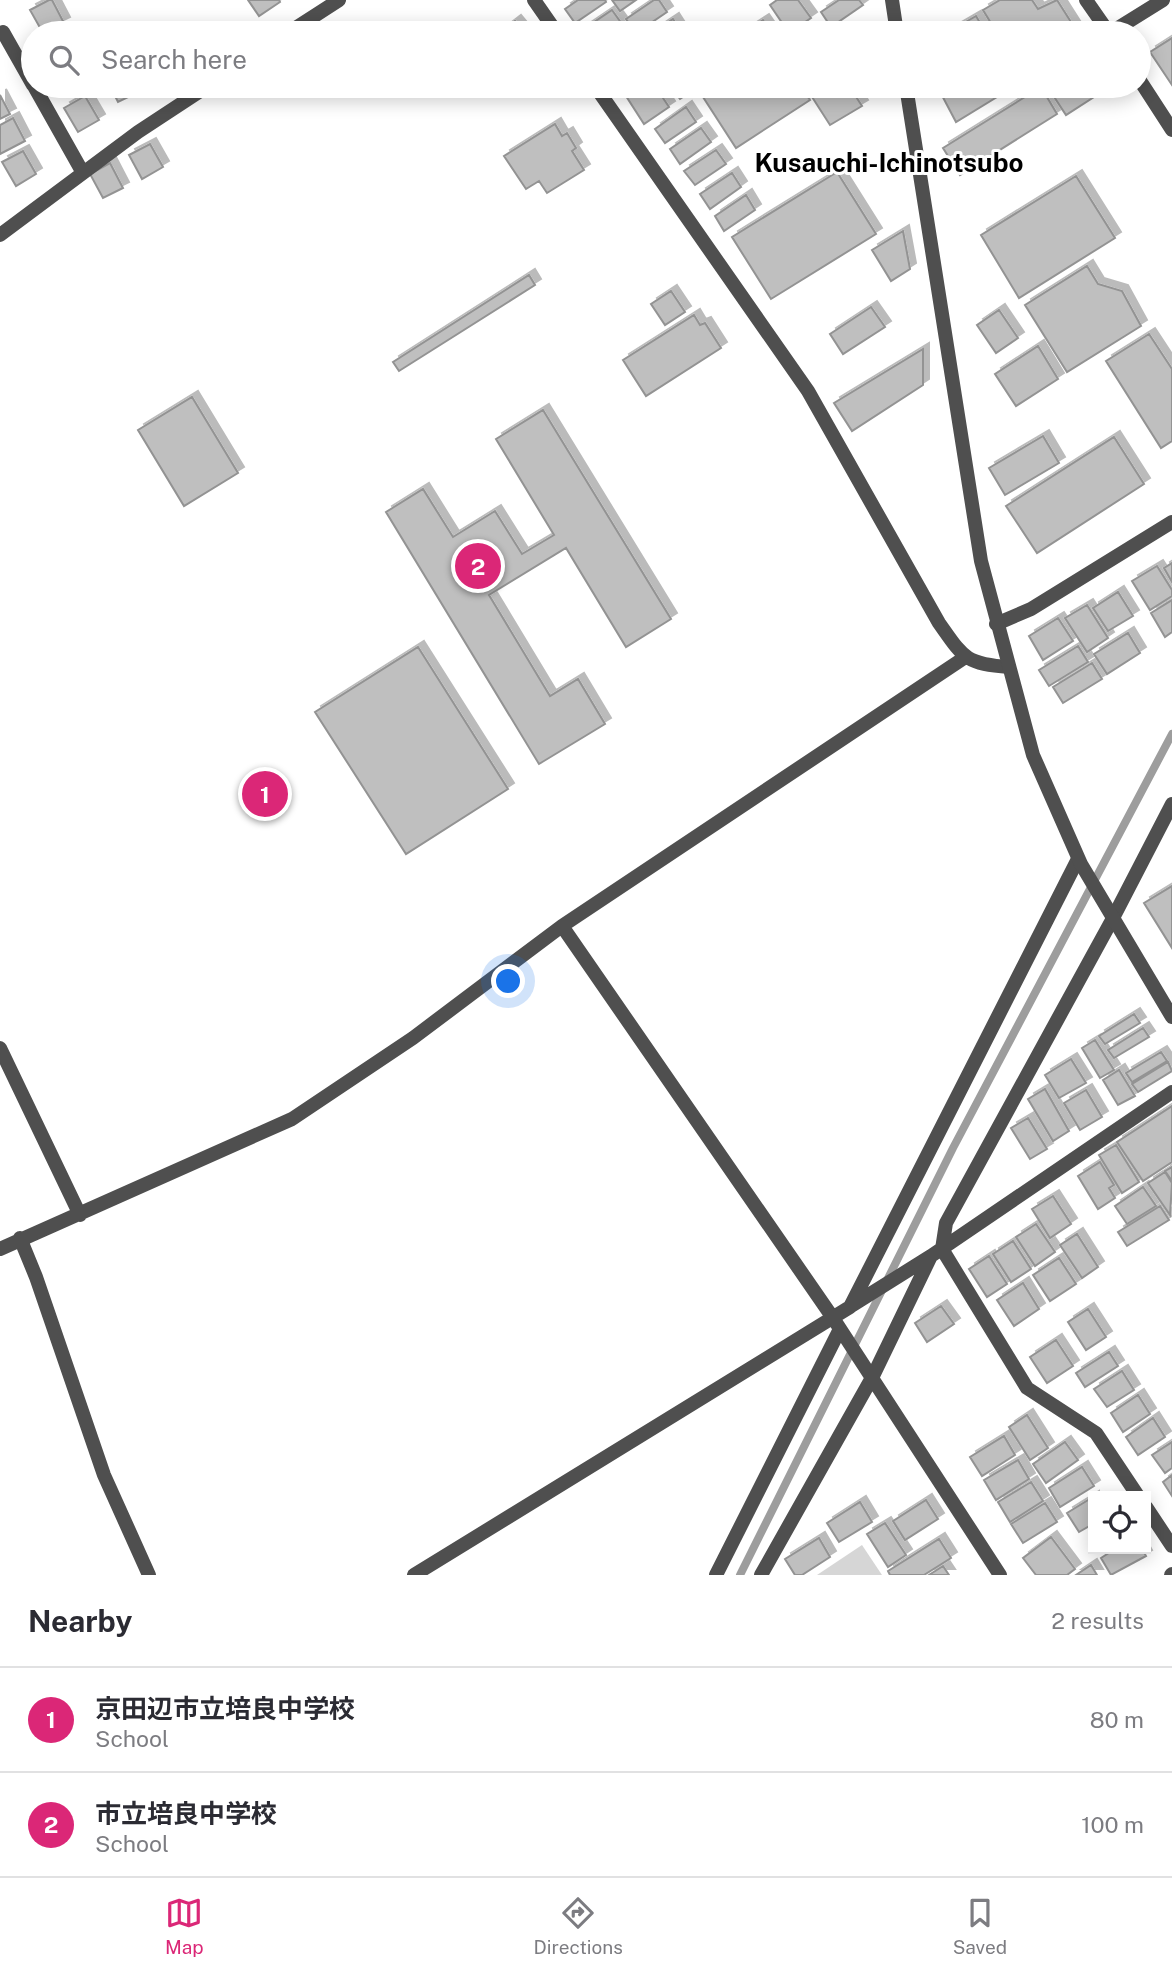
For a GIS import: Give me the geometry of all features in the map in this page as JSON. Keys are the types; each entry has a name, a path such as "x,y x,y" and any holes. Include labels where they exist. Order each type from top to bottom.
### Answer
{"street":[{"path":"306,21 338,0"},
{"path":"534,0 549,21"},
{"path":"892,0 895,21"},
{"path":"1086,0 1101,21"},
{"path":"1129,21 1163,0"},
{"path":"3,32 21,64"},
{"path":"40,98 83,173"},
{"path":"0,235 191,98"},
{"path":"603,98 808,391 939,623 964,658 989,666 1009,667"},
{"path":"908,98 981,561 1033,755 1080,862 1172,1017"},
{"path":"1151,98 1172,130"},
{"path":"996,624 1031,608 1172,522"},
{"path":"0,1248 80,1215 292,1119 413,1038 562,926 964,658"},
{"path":"761,1575 936,1252 946,1223 1109,914 1172,804"},
{"path":"716,1575 839,1328 1080,862"},
{"path":"562,926 871,1374 1000,1575"},
{"path":"0,1048 80,1215"},
{"path":"850,1307 1172,1092"},
{"path":"20,1238 104,1475 149,1575"},
{"path":"936,1252 1027,1388 1096,1433 1135,1491"},
{"path":"414,1575 839,1328"},
{"path":"1151,1514 1172,1546"}],"shaded area":[{"path":"862,1545 882,1575 817,1575"}],"building":[{"path":"52,0 63,21 36,21 30,10"},
{"path":"248,0 279,0 280,2 259,16"},
{"path":"578,0 606,2 578,21 574,21 565,9"},
{"path":"612,0 636,0 620,11"},
{"path":"654,0 659,0 667,12 654,21 626,19"},
{"path":"777,0 798,0 811,18 807,21 781,21 770,5"},
{"path":"839,0 859,0 863,5 840,21 827,21 821,12"},
{"path":"1000,0 1032,0 1038,9 1057,0 1070,21 990,21 983,10"},
{"path":"612,10 620,21 596,21"},
{"path":"1172,38 1172,85 1151,54"},
{"path":"0,95 10,114 0,119"},
{"path":"86,98 99,120 78,132 64,108"},
{"path":"627,98 663,98 669,107 644,124"},
{"path":"704,98 810,100 736,148"},
{"path":"813,98 857,98 862,106 830,125"},
{"path":"943,98 995,98 956,122"},
{"path":"1023,98 1048,98 1057,114 960,175 943,148"},
{"path":"1055,98 1092,98 1066,115"},
{"path":"686,107 696,122 665,143 655,129"},
{"path":"13,118 25,141 0,154 0,125"},
{"path":"555,124 562,136 567,133 576,148 572,151 584,170 547,193 539,181 526,189 504,156"},
{"path":"701,128 711,142 680,164 670,149"},
{"path":"150,144 163,167 142,179 129,155"},
{"path":"716,150 726,164 695,185 684,171"},
{"path":"23,151 36,174 16,186 2,162"},
{"path":"110,163 123,188 103,198 90,174"},
{"path":"837,172 876,234 771,299 732,237"},
{"path":"732,173 741,187 710,209 700,194"},
{"path":"1076,176 1115,238 1019,298 981,235"},
{"path":"746,195 755,210 724,231 715,216"},
{"path":"903,231 910,269 891,281 872,250"},
{"path":"1087,266 1098,284 1122,291 1141,326 1067,372 1025,305"},
{"path":"529,275 535,285 399,371 393,362"},
{"path":"671,291 685,312 665,325 651,304"},
{"path":"871,307 885,327 843,354 830,334"},
{"path":"999,310 1018,338 996,353 977,325"},
{"path":"694,315 700,325 705,323 721,348 646,396 623,360"},
{"path":"1149,334 1172,369 1172,441 1161,448 1106,361"},
{"path":"1038,346 1058,379 1016,406 995,374"},
{"path":"923,349 923,385 852,431 834,403"},
{"path":"192,397 238,473 184,506 138,430"},
{"path":"543,410 671,619 626,647 566,548 489,595 550,696 578,679 605,724 539,764 386,512 423,489 453,537 495,511 522,554 554,535 496,439"},
{"path":"1043,436 1059,463 1005,495 989,468"},
{"path":"1114,437 1144,484 1037,553 1006,506"},
{"path":"1172,563 1172,582 1164,568"},
{"path":"1157,566 1172,590 1172,596 1150,610 1132,581"},
{"path":"1118,592 1133,616 1108,631 1093,608"},
{"path":"1172,600 1172,632 1165,637 1151,613"},
{"path":"1087,605 1108,638 1087,652 1065,618"},
{"path":"1058,618 1073,641 1043,660 1029,636"},
{"path":"1128,633 1140,653 1107,674 1094,654"},
{"path":"1078,646 1088,662 1049,686 1039,670"},
{"path":"418,647 508,789 406,854 315,712"},
{"path":"1092,663 1102,679 1063,703 1053,687"},
{"path":"1172,886 1172,948 1144,903"},
{"path":"1134,1014 1140,1023 1105,1044 1099,1036"},
{"path":"1143,1028 1149,1037 1114,1058 1108,1050"},
{"path":"1095,1040 1114,1070 1100,1078 1082,1048"},
{"path":"1161,1052 1167,1061 1132,1082 1126,1073"},
{"path":"1071,1059 1086,1083 1059,1098 1045,1075"},
{"path":"1168,1062 1172,1071 1138,1092 1132,1084"},
{"path":"1119,1070 1135,1096 1118,1105 1103,1080"},
{"path":"1045,1089 1069,1131 1053,1141 1028,1099"},
{"path":"1086,1090 1102,1117 1080,1130 1064,1103"},
{"path":"1172,1106 1172,1162 1143,1181 1117,1142"},
{"path":"1028,1118 1047,1149 1030,1159 1011,1128"},
{"path":"1116,1145 1139,1182 1122,1193 1099,1155"},
{"path":"1100,1162 1114,1185 1109,1188 1115,1198 1098,1209 1078,1176"},
{"path":"1172,1167 1172,1181 1165,1171"},
{"path":"1165,1172 1172,1183 1170,1215 1148,1183"},
{"path":"1143,1187 1156,1206 1127,1224 1115,1206"},
{"path":"1053,1196 1071,1224 1050,1238 1032,1209"},
{"path":"1160,1206 1169,1220 1127,1246 1118,1232"},
{"path":"1036,1224 1055,1252 1035,1266 1016,1237"},
{"path":"1077,1234 1098,1267 1082,1278 1060,1245"},
{"path":"1013,1241 1031,1269 1011,1282 993,1254"},
{"path":"989,1256 1007,1284 987,1297 969,1269"},
{"path":"1059,1258 1076,1284 1050,1301 1033,1275"},
{"path":"1023,1283 1039,1309 1014,1326 997,1300"},
{"path":"941,1306 954,1324 927,1342 915,1323"},
{"path":"1088,1309 1106,1337 1086,1350 1068,1322"},
{"path":"1056,1340 1073,1366 1047,1383 1030,1357"},
{"path":"1109,1352 1118,1366 1085,1387 1076,1373"},
{"path":"1122,1371 1134,1390 1107,1407 1094,1389"},
{"path":"1138,1395 1150,1414 1123,1432 1111,1413"},
{"path":"1027,1415 1048,1448 1030,1460 1009,1427"},
{"path":"1153,1418 1165,1437 1138,1455 1126,1437"},
{"path":"1004,1436 1015,1455 982,1476 970,1457"},
{"path":"1065,1442 1078,1460 1046,1483 1033,1464"},
{"path":"1172,1442 1172,1468 1165,1473 1152,1455"},
{"path":"1018,1460 1029,1479 996,1500 984,1480"},
{"path":"1082,1467 1094,1486 1060,1507 1049,1488"},
{"path":"1172,1475 1172,1496 1163,1482"},
{"path":"1031,1482 1043,1501 1010,1522 998,1502"},
{"path":"926,1500 938,1519 905,1540 893,1521"},
{"path":"1088,1500 1088,1527 1079,1532 1067,1513"},
{"path":"860,1502 872,1522 839,1542 827,1523"},
{"path":"1045,1503 1057,1522 1023,1543 1011,1524"},
{"path":"885,1523 906,1555 888,1567 867,1534"},
{"path":"1051,1537 1075,1569 1067,1575 1036,1575 1023,1558"},
{"path":"819,1538 830,1557 802,1575 795,1575 785,1559"},
{"path":"939,1539 951,1558 924,1575 890,1575 888,1571"},
{"path":"1107,1554 1146,1556 1111,1575 1101,1558"},
{"path":"1091,1565 1097,1575 1076,1575"},
{"path":"943,1566 949,1575 929,1575"}],"waterway":[{"path":"740,1575 953,1148 1172,734"}],"place":[{"name":"市立培良中学校","path":"478,566"},
{"name":"京田辺市立培良中学校","path":"265,794"}],"district":[{"name":"Kusauchi-Ichinotsubo","path":"889,163"}]}
